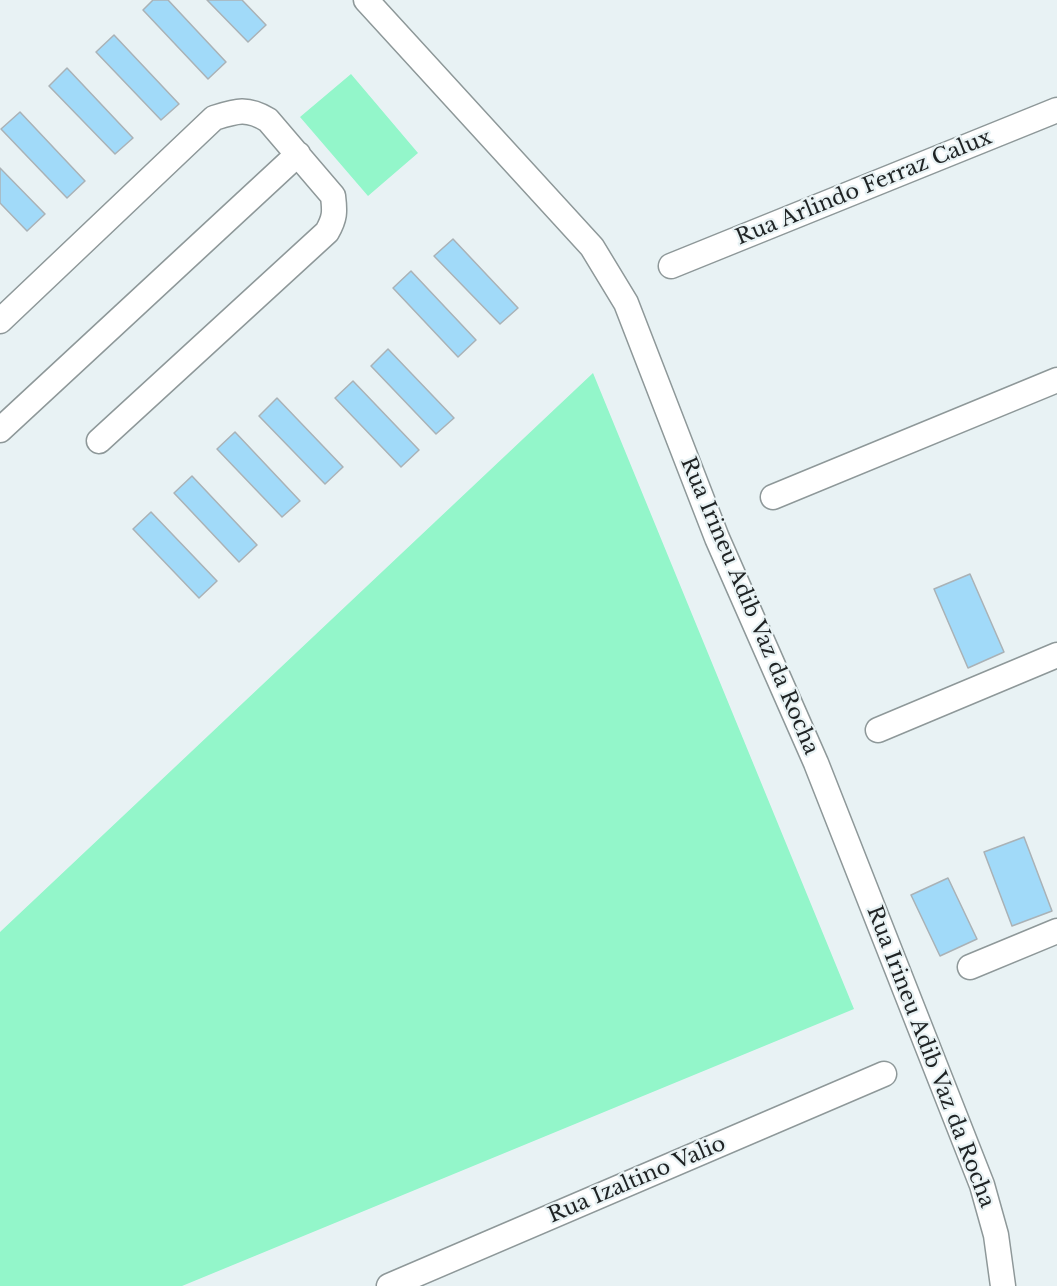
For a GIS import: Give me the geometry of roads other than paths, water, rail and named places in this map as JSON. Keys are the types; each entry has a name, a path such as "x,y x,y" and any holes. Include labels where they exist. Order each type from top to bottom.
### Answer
{"street":[{"name":"Rua Irineu Adib Vaz da Rocha","path":"366,0 592,247 626,303 717,538 816,763 982,1185 996,1235 1003,1286"},
{"name":"Rua Arlindo Ferraz Calux","path":"671,266 1057,110"},
{"path":"0,321 214,118 234,111 255,113 267,120 333,196 335,210 327,232 99,441"},
{"path":"0,430 298,154"},
{"path":"773,497 1057,380"},
{"path":"878,730 1057,655"},
{"path":"970,967 1057,931"},
{"name":"Rua Izaltino Valio","path":"389,1286 416,1281 884,1074"}]}
